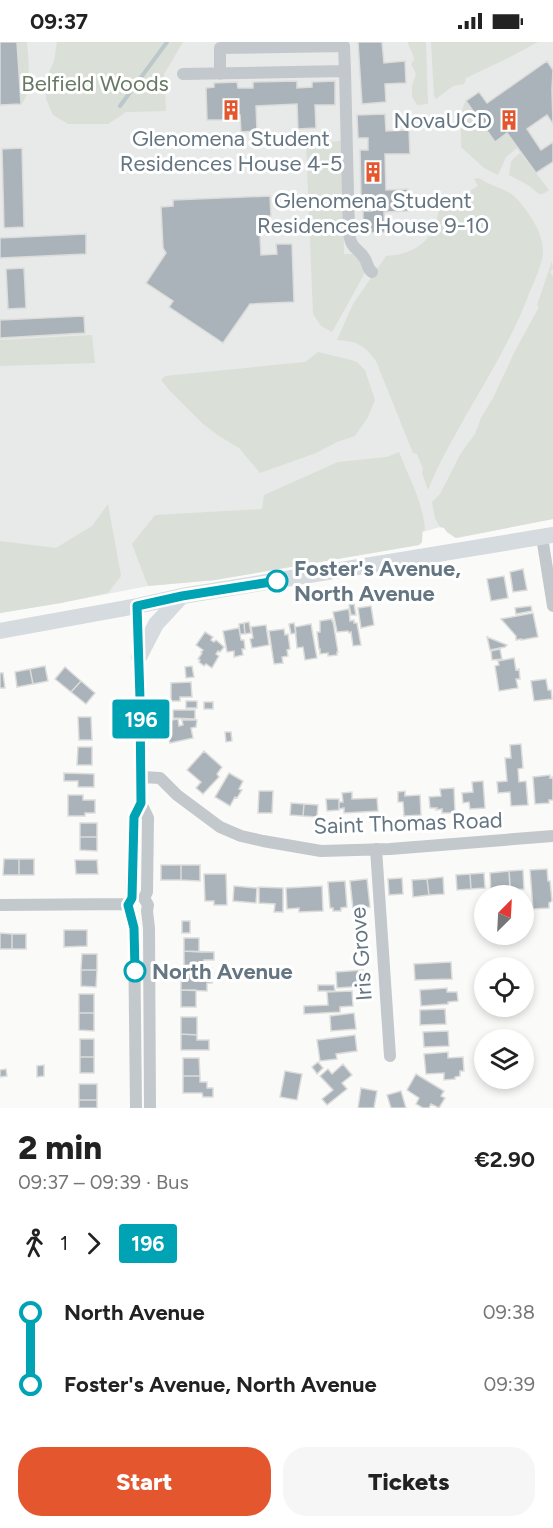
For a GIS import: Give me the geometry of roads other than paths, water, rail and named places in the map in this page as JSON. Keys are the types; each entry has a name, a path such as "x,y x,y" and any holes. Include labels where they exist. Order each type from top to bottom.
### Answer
{"main road":[{"path":"0,631 182,596 547,536"},
{"path":"139,657 156,624 182,596"}],"street":[{"path":"220,74 219,48 344,44 349,234 351,244 364,258 372,272"},
{"path":"183,74 345,71"},
{"path":"547,536 553,606"},
{"path":"135,1108 134,903 147,892 148,818 141,803 137,606"},
{"name":"Saint Thomas Road","path":"142,777 160,778 199,812 241,836 321,851 553,836"},
{"name":"Iris Grove","path":"376,849 390,1056"},
{"path":"0,905 134,903 148,905 150,1108"}],"waterway":[{"path":"120,106 167,42"}],"place":[{"name":"Glenomena Student Residences House 4-5","path":"231,110"},
{"name":"NovaUCD","path":"509,120"},
{"name":"Glenomena Student Residences House 9-10","path":"373,172"},
{"name":"Foster's Avenue, North Avenue","path":"277,581"},
{"name":"North Avenue","path":"135,971"}],"park label":[{"name":"Belfield Woods","path":"95,83"}]}
